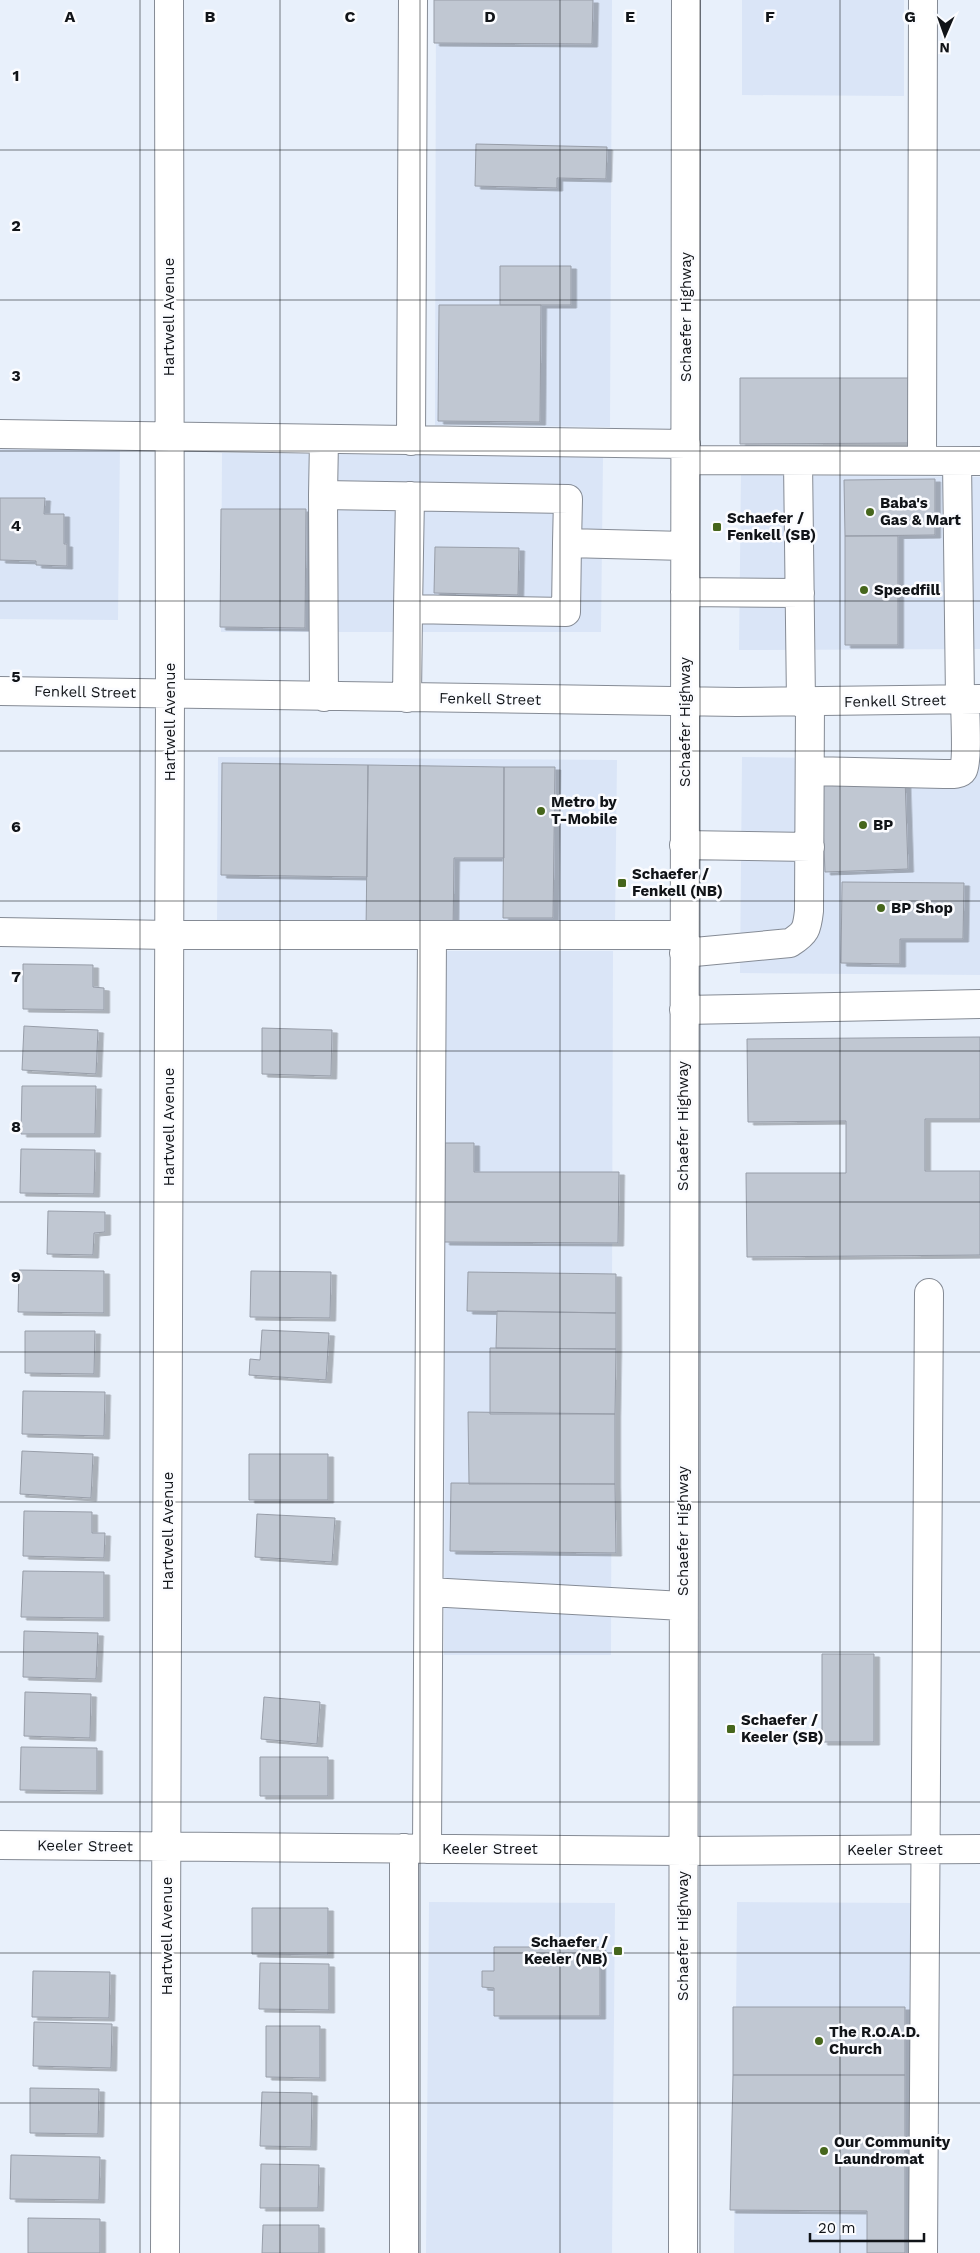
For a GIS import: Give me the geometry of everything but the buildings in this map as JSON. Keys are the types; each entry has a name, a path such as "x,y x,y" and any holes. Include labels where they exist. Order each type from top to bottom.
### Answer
{"street":[{"name":"Hartwell Avenue","path":"165,2253 170,935 169,0"},
{"path":"411,441 413,0"},
{"name":"Schaefer Highway","path":"683,2253 686,0"},
{"path":"922,460 923,0"},
{"path":"0,434 411,441 686,452 798,461 968,461 968,699 963,769 959,773 944,774 810,771"},
{"path":"324,440 324,697"},
{"path":"0,932 170,935 432,935 684,944 790,943 802,936 807,926 809,910 810,771 800,593 798,461"},
{"path":"323,495 568,499 566,612 408,609"},
{"path":"407,698 410,496"},
{"path":"568,544 685,546"},
{"path":"685,592 800,593"},
{"name":"Fenkell Street","path":"0,691 685,702 968,699"},
{"path":"684,845 810,847"},
{"path":"404,2253 416,1849 429,1592 432,935"},
{"path":"684,1010 980,1004"},
{"path":"923,2253 929,1293"},
{"path":"429,1592 683,1606"},
{"name":"Keeler Street","path":"0,1844 416,1849 980,1849"}],"shaded area":[{"path":"436,0 612,0 610,427 435,425"},
{"path":"742,0 904,0 904,96 742,95"},
{"path":"0,443 120,444 118,620 0,619"},
{"path":"222,453 603,457 601,632 221,632"},
{"path":"741,475 980,477 980,649 739,650"},
{"path":"218,757 617,760 615,926 217,923"},
{"path":"742,757 980,760 980,975 740,973"},
{"path":"446,951 613,951 611,1655 444,1655"},
{"path":"429,1902 615,1903 612,2253 426,2253"},
{"path":"737,1902 913,1903 910,2253 734,2253"}],"place":[{"name":"Baba's Gas & Mart","path":"870,512"},
{"name":"Schaefer / Fenkell (SB)","path":"717,527"},
{"name":"Speedfill","path":"864,590"},
{"name":"Metro by T-Mobile","path":"541,811"},
{"name":"BP","path":"863,825"},
{"name":"Schaefer / Fenkell (NB)","path":"622,883"},
{"name":"BP Shop","path":"881,908"},
{"name":"Schaefer / Keeler (SB)","path":"731,1729"},
{"name":"Schaefer / Keeler (NB)","path":"618,1951"},
{"name":"The R.O.A.D. Church","path":"819,2041"},
{"name":"Our Community Laundromat","path":"824,2151"}]}
